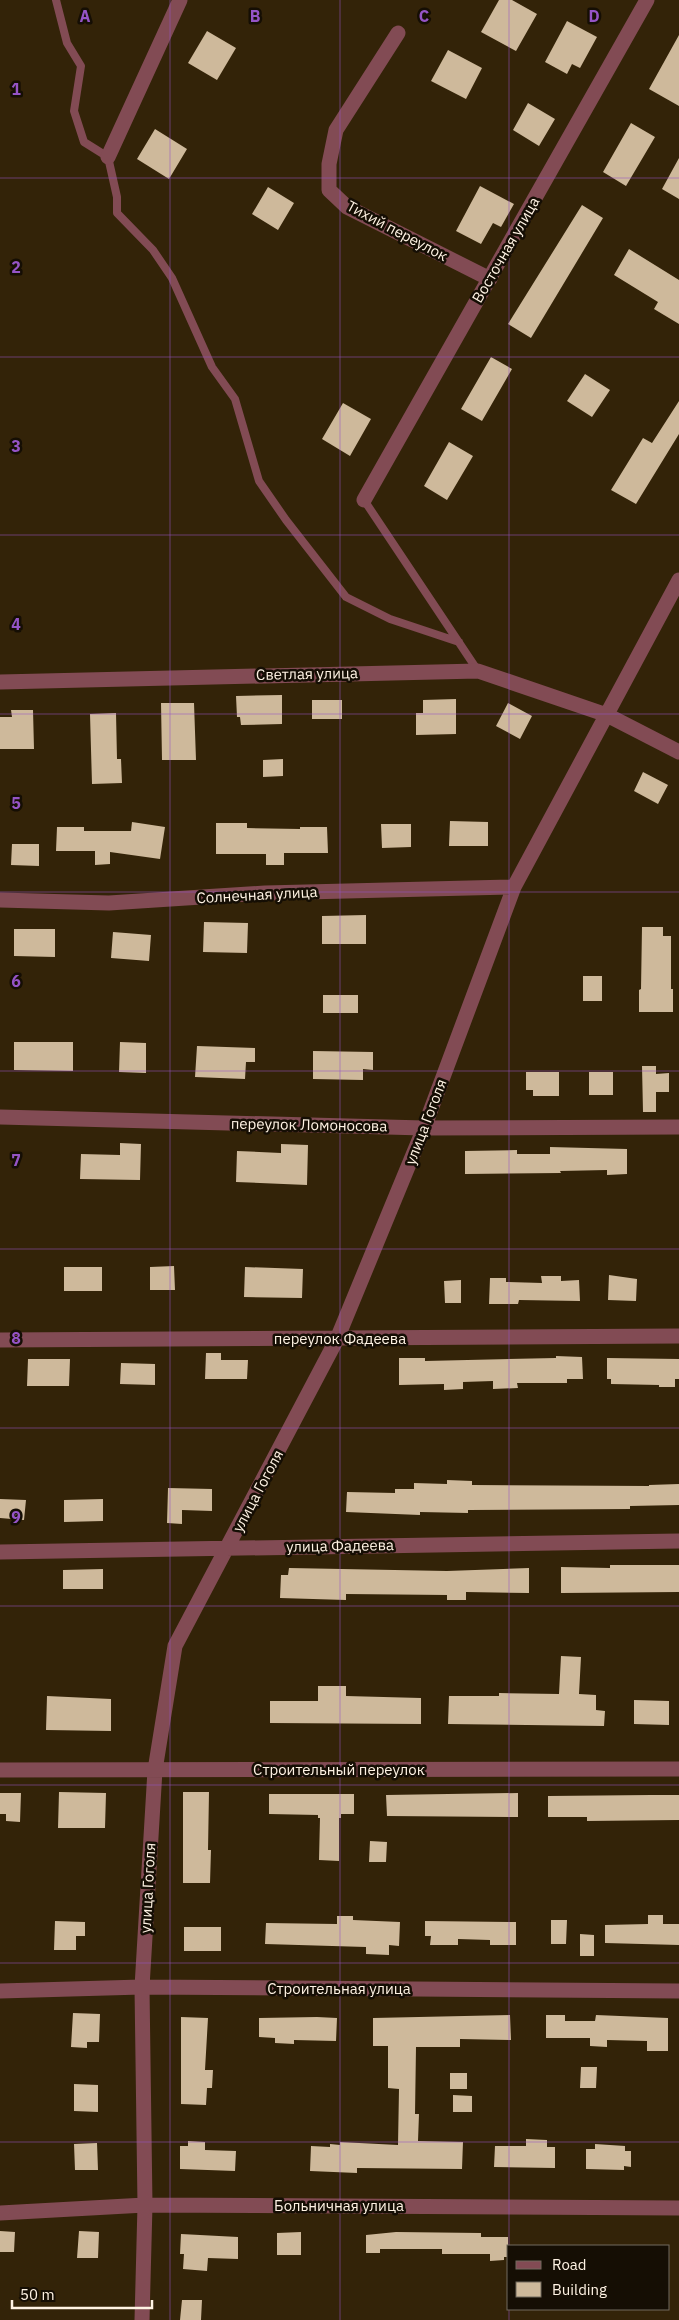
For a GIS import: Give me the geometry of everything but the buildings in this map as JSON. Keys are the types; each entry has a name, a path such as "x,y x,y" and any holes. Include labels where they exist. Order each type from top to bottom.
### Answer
{"street":[{"path":"108,157 180,0"},
{"name":"Восточная улица","path":"364,500 647,0"},
{"name":"Тихий переулок","path":"398,33 336,130 329,164 330,190 347,208 490,278"},
{"name":"улица Гоголя","path":"142,2320 145,2205 142,1987 155,1770 175,1646 337,1339 424,1128 514,888 679,580"},
{"name":"Светлая улица","path":"0,682 478,671 607,715 679,752"},
{"name":"Солнечная улица","path":"0,900 109,903 265,893 514,888"},
{"name":"переулок Ломоносова","path":"0,1118 424,1128 679,1127"},
{"name":"переулок Фадеева","path":"0,1340 679,1336"},
{"name":"улица Фадеева","path":"0,1552 679,1541"},
{"name":"Строительный переулок","path":"0,1770 679,1769"},
{"name":"Строительная улица","path":"0,1990 142,1987 679,1991"},
{"name":"Больничная улица","path":"0,2212 145,2205 679,2208"}],"lane":[{"path":"56,0 67,43 81,66 74,111 84,142 108,157 117,197 117,213 153,250 172,278 212,367 235,399 259,481 286,520 346,597 390,619 459,642"},
{"path":"364,500 478,671"}]}
